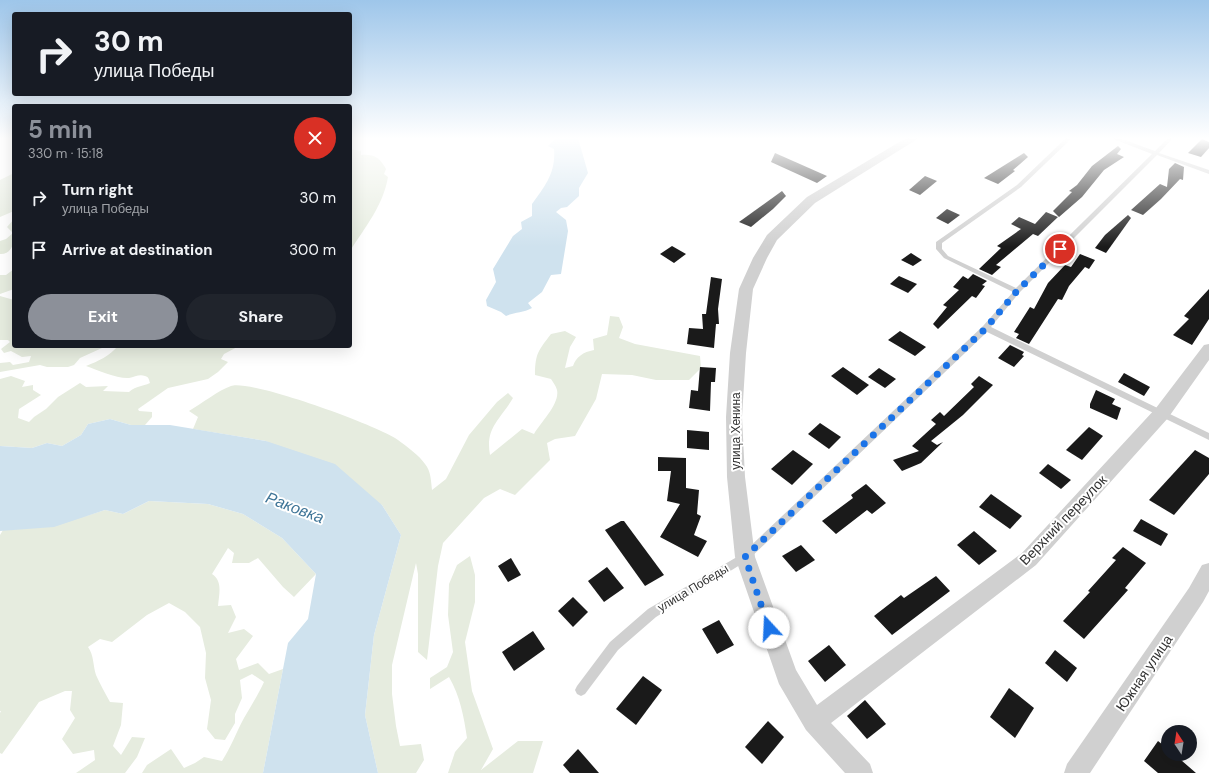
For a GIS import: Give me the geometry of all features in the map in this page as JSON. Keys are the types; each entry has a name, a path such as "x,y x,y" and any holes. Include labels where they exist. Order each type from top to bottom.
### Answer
{"street":[{"name":"улица Хенина","path":"854,174 811,200 772,238 760,258 746,289 738,353 734,417 736,477 745,557 787,676 814,722 861,773"},
{"name":"Верхний переулок","path":"814,722 1029,559 1162,413 1209,349"},
{"name":"Южная улица","path":"1076,773 1196,596 1209,572"}],"lane":[{"path":"1017,291 946,257 939,248 939,242 1019,186 1032,174"},
{"name":"улица Победы","path":"581,690 614,646 652,613 745,557 986,328 1017,291 1136,174"},
{"path":"986,328 1209,437"}],"shaded area":[{"path":"12,174 12,212 0,217 0,180"},
{"path":"352,174 384,174 388,177 386,188 378,207 352,248"},
{"path":"12,221 12,232 7,227"},
{"path":"12,234 12,247 6,253 0,254 0,241 6,239"},
{"path":"12,270 12,290 0,294 0,275 6,275"},
{"path":"0,296 12,299 12,348 102,348 80,358 74,365 68,367 47,367 40,365 0,372 0,363 10,362 13,365 29,362 31,356 22,357 11,351 4,353 1,349 10,342 8,340 0,340"},
{"path":"610,316 619,317 623,327 619,338 635,344 700,356 701,368 689,380 656,380 632,375 602,374 596,399 575,436 555,439 547,443 550,460 515,495 500,489 484,498 443,543 438,566 427,660 418,652 418,574 416,563 392,665 392,694 400,746 421,744 424,760 416,773 378,773 365,715 374,635 401,535 382,505 266,441 193,429 198,417 189,411 231,386 243,386 287,396 342,415 386,433 398,440 423,461 430,476 432,490 446,479 469,435 497,402 508,393 513,398 492,431 489,446 490,455 522,429 534,434 553,407 557,395 557,389 551,379 535,375 538,352 551,334 565,331 576,337 570,347 565,368 573,366 580,355 594,350 593,339 607,335"},
{"path":"116,348 235,348 224,354 221,359 228,362 208,379 168,388 138,409 139,411 152,412 152,417 145,425 131,425 110,419 88,424 81,435 62,446 47,443 32,448 0,446 0,379 11,376 25,381 22,387 33,385 33,390 41,395 19,409 18,418 29,422 46,409 58,397 80,383 86,387 108,386 103,391 129,392 135,388 150,383 148,378 143,375 124,378 86,366 104,358"},
{"path":"149,501 208,504 243,514 282,538 316,574 294,597 283,587 258,558 249,563 232,563 234,553 228,548 212,574 218,580 219,584 218,606 231,605 236,617 228,633 244,629 253,636 236,659 239,670 258,663 269,674 283,669 263,773 142,773 147,765 171,749 184,768 204,757 222,761 264,682 252,674 240,680 242,698 235,714 235,723 225,740 215,739 207,729 211,700 205,678 206,653 200,627 185,612 169,603 147,615 112,642 100,639 88,647 96,675 110,702 123,703 121,725 113,746 121,755 132,737 145,738 137,757 125,773 76,773 95,760 94,750 73,754 62,739 75,718 70,710 72,691 65,691 39,702 2,754 0,753 0,535 3,530 86,516 105,510 123,514"},
{"path":"470,556 475,575 475,602 465,642 472,691 493,749 481,770 518,741 543,741 533,773 448,773 455,752 467,738 464,722 459,699 449,677 430,689 430,678 447,667 453,652 448,615 449,584 457,565"}],"water":[{"path":"550,174 587,174 579,188 579,196 567,207 561,208 556,212 566,220 568,231 561,274 551,275 542,292 528,303 532,308 506,316 501,312 487,306 486,300 496,282 493,269 513,236 522,229 521,222 532,216 532,204 549,179"},
{"name":"Раковка","path":"110,419 131,425 170,425 266,441 335,464 382,505 401,535 374,635 365,715 378,773 263,773 288,643 308,619 316,574 282,538 243,514 208,504 149,501 123,514 105,510 54,527 0,531 0,446 32,448 47,443 62,446 81,435 88,424"}],"building":[{"path":"797,174 823,174 827,176 817,183"},
{"path":"990,174 1011,174 998,184 984,178"},
{"path":"1086,174 1101,174 1082,197 1059,217 1053,211 1072,192 1069,191 1077,185"},
{"path":"1168,174 1183,174 1183,180 1180,179 1143,215 1131,210 1160,184 1167,187"},
{"path":"925,176 937,181 920,195 909,190"},
{"path":"782,191 786,196 751,227 739,222"},
{"path":"947,209 960,215 948,224 936,218"},
{"path":"1046,212 1058,217 1038,236 1033,234 996,265 1001,267 992,275 979,269 1001,248 997,246 1021,229 1011,224 1019,217 1035,224"},
{"path":"1128,215 1131,218 1106,253 1095,248 1105,235"},
{"path":"672,246 686,254 674,263 660,254"},
{"path":"911,253 922,260 913,266 901,260"},
{"path":"1080,254 1095,260 1089,269 1085,267 1069,286 1062,300 1058,299 1029,344 1016,338 1019,334 1014,332 1030,307 1034,309 1048,283 1065,265 1071,267"},
{"path":"973,274 987,281 982,285 985,286 976,298 972,296 938,329 933,324 947,307 943,305 959,290 953,287 963,276 968,279"},
{"path":"899,276 917,284 908,293 890,284"},
{"path":"711,277 722,279 718,309 719,324 716,324 714,348 687,344 689,328 703,329 702,314 706,314"},
{"path":"1209,289 1209,319 1192,345 1173,335 1189,319 1184,316"},
{"path":"900,331 926,347 915,356 888,340"},
{"path":"1010,345 1024,352 1022,355 1024,356 1014,367 998,358"},
{"path":"700,367 716,368 715,382 711,382 710,411 689,408 691,390 698,391"},
{"path":"843,367 869,385 857,395 831,376"},
{"path":"879,368 896,379 885,388 868,377"},
{"path":"1124,373 1150,387 1144,396 1118,382"},
{"path":"979,376 993,385 963,415 931,441 937,445 943,442 921,463 902,471 893,460 919,451 912,446 936,424 931,420 940,412 944,416 974,387 971,384"},
{"path":"1096,390 1115,399 1112,404 1121,408 1117,420 1090,408 1090,404"},
{"path":"820,423 841,437 829,449 808,434"},
{"path":"1089,427 1103,436 1082,460 1066,450"},
{"path":"687,430 709,432 709,450 687,448"},
{"path":"793,450 813,464 792,485 771,469"},
{"path":"1195,450 1209,458 1209,474 1174,515 1149,500"},
{"path":"658,457 686,458 686,488 699,490 697,514 701,516 694,535 707,541 698,557 660,537 680,504 667,501 671,471 658,471"},
{"path":"1048,464 1071,480 1061,489 1039,473"},
{"path":"866,484 886,503 872,514 867,510 836,534 822,521 853,498 851,495"},
{"path":"991,494 1022,516 1010,529 979,507"},
{"path":"1141,519 1168,534 1161,546 1133,531"},
{"path":"621,521 624,521 664,575 645,586 605,530"},
{"path":"974,531 997,551 979,565 957,545"},
{"path":"801,545 815,560 796,572 782,556"},
{"path":"1123,547 1146,563 1125,588 1128,590 1084,639 1063,621 1090,592 1088,591 1116,560 1112,558"},
{"path":"511,558 521,575 508,582 498,566"},
{"path":"607,567 624,588 604,602 588,581"},
{"path":"936,576 950,591 892,635 874,616 901,595 904,598"},
{"path":"573,597 588,612 573,627 558,611"},
{"path":"719,620 734,645 717,654 702,629"},
{"path":"533,631 545,649 514,671 502,652"},
{"path":"829,645 846,665 825,682 808,661"},
{"path":"1055,650 1077,668 1067,682 1045,663"},
{"path":"643,676 662,690 636,725 616,709"},
{"path":"1009,688 1034,708 1015,738 990,717"},
{"path":"865,700 886,724 867,739 847,716"},
{"path":"768,721 784,737 762,764 745,747"},
{"path":"1158,741 1161,743 1161,761 1182,761 1196,773 1158,773 1144,761"},
{"path":"578,749 599,773 570,773 563,765"}],"route":[{"path":"769,628 745,557 986,328 1017,291 1060,249"}]}
